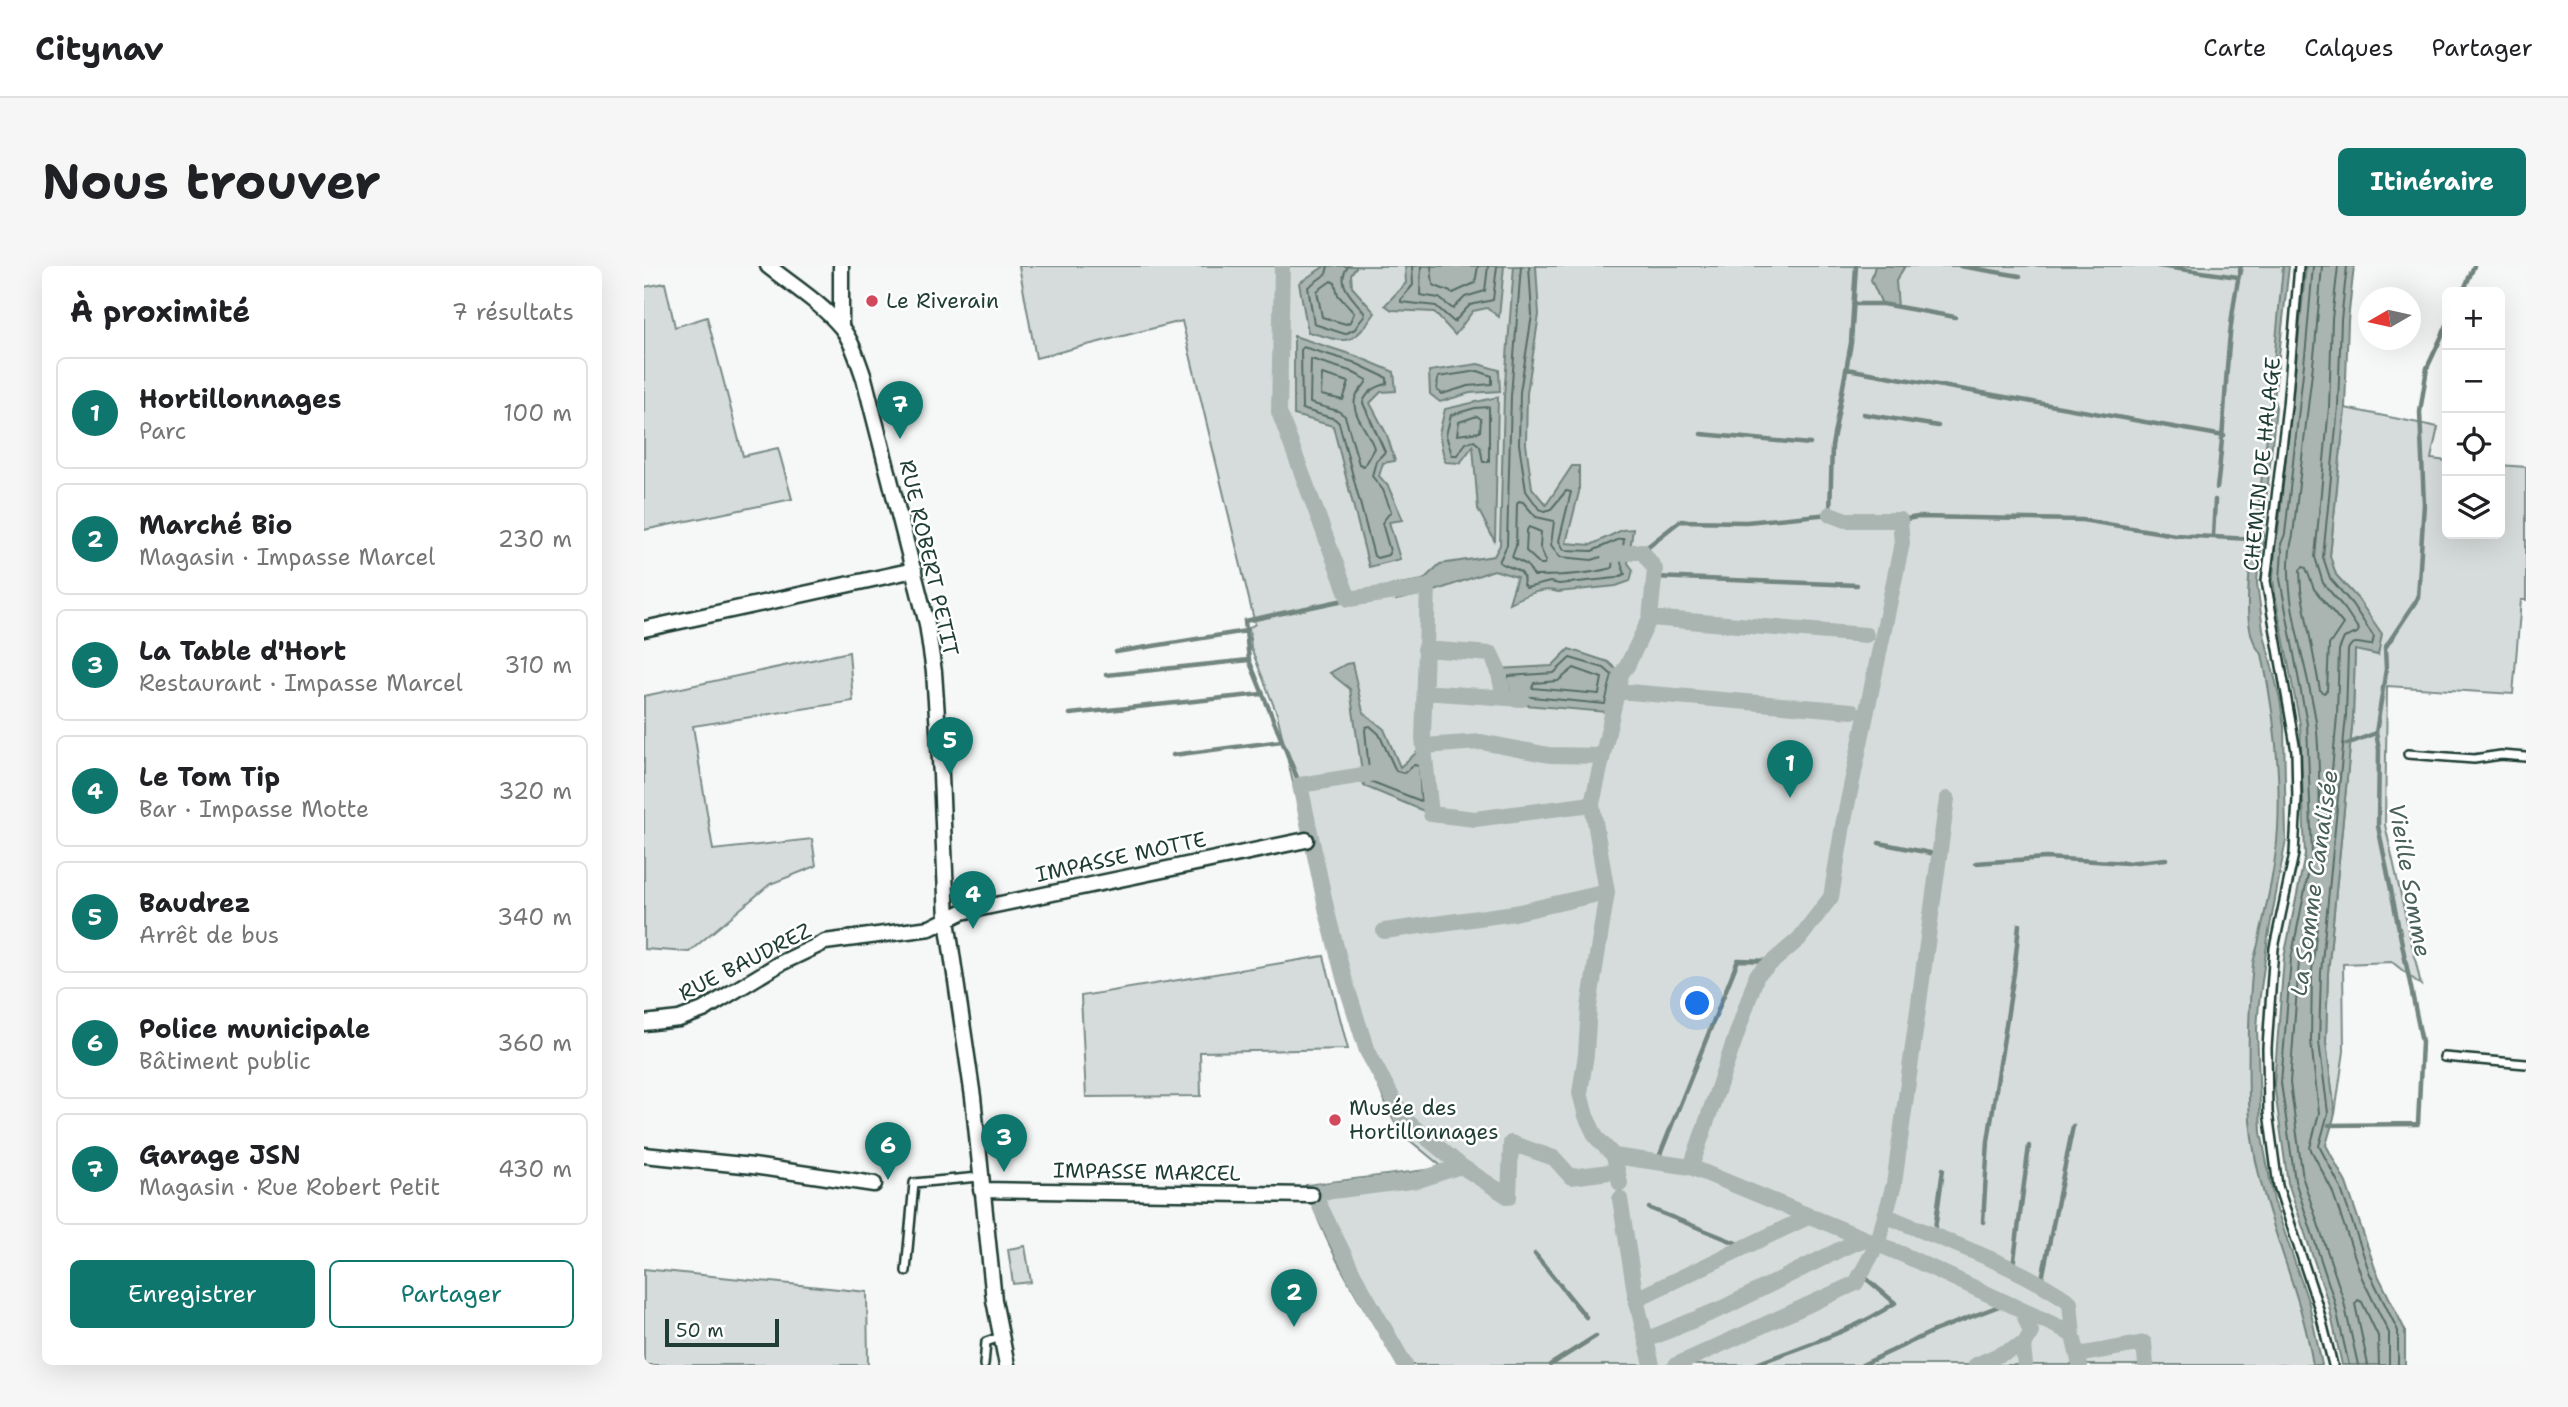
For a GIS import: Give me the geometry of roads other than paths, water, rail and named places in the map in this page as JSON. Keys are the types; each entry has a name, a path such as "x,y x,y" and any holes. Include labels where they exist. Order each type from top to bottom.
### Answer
{"street":[{"path":"768,266 841,327"},
{"path":"841,266 841,327"},
{"name":"RUE ROBERT PETIT","path":"841,327 852,347 863,378 927,624 934,672 945,828 947,920 972,1097 994,1300 1007,1365"},
{"path":"644,629 914,570"},
{"name":"IMPASSE MOTTE","path":"947,920 962,912 1306,840"},
{"name":"RUE BAUDREZ","path":"644,1023 679,1019 703,1010 779,964 825,942 930,928 947,920"},
{"path":"644,1155 753,1166 874,1184"},
{"name":"IMPASSE MARCEL","path":"980,1183 1311,1195"}],"lane":[{"name":"CHEMIN DE HALAGE","path":"2299,266 2287,406 2266,581 2296,751 2297,799 2294,854 2274,948 2267,1048 2268,1112 2277,1185 2318,1306 2333,1365"},
{"path":"2408,754 2474,759 2501,755 2526,757"},
{"path":"2444,1057 2526,1064"},
{"path":"906,1271 914,1183 980,1183"},
{"path":"984,1365 986,1342 1003,1336"}],"water":[{"path":"1325,266 1357,266 1351,274 1352,287 1375,313 1359,333 1347,340 1308,332 1299,283"},
{"path":"1405,266 1504,266 1499,317 1487,308 1473,311 1455,335 1434,312 1392,310 1385,305 1406,283"},
{"path":"1514,266 1536,266 1539,315 1527,393 1526,444 1532,488 1546,505 1572,466 1579,466 1579,492 1566,543 1591,545 1622,530 1633,529 1628,563 1633,570 1630,581 1616,586 1558,592 1539,591 1509,603 1517,577 1494,570 1432,592 1396,600 1393,585 1423,580 1440,564 1494,556 1500,545 1504,396"},
{"path":"1875,266 1905,266 1896,281 1898,307 1882,304 1871,280"},
{"path":"2283,266 2289,266 2274,400 2276,407 2263,531 2265,540 2259,557 2257,583 2263,630 2284,727 2286,840 2268,937 2257,1029 2261,1132 2274,1201 2309,1304 2322,1365 2313,1365 2297,1299 2266,1203 2252,1137 2249,1102 2253,964 2273,870 2279,806 2276,741 2270,697 2262,654 2255,645 2249,619 2251,546 2247,535 2256,522"},
{"name":"La Somme Canalisée","path":"2306,266 2354,266 2348,321 2345,408 2330,556 2336,575 2358,599 2382,634 2378,655 2355,650 2353,717 2328,973 2326,1042 2335,1114 2326,1145 2346,1183 2376,1271 2405,1330 2405,1365 2342,1365 2328,1302 2288,1183 2274,1084 2284,958 2305,855 2300,724 2275,595 2273,545 2278,533"},
{"path":"1294,336 1356,356 1394,372 1396,391 1381,392 1370,403 1387,435 1395,461 1383,463 1379,476 1388,486 1403,520 1389,522 1400,559 1369,567 1333,426 1294,415"},
{"path":"1478,364 1499,370 1500,391 1470,393 1440,402 1430,394 1429,371"},
{"path":"1498,397 1495,542 1478,509 1473,446 1460,463 1445,462 1439,434 1445,409"},
{"path":"1569,649 1608,662 1621,674 1613,705 1607,712 1502,703 1504,697 1498,669 1552,666"},
{"path":"1352,663 1363,712 1384,729 1400,767 1424,746 1431,814 1364,786 1350,689 1330,673"}],"waterway":[{"path":"1282,266 1279,412 1349,599 1428,587 1423,738 1431,814 1475,819 1592,804 1607,892 1589,1007 1580,1093 1586,1116 1596,1137 1614,1156"},
{"path":"1642,551 1680,521 1746,522 1830,514 1832,446 1851,343 1856,266"},
{"path":"1960,266 2020,276"},
{"path":"2158,266 2238,277"},
{"path":"2217,488 2231,321 2241,266"},
{"name":"Vieille Somme","path":"2465,287 2474,266"},
{"path":"1853,304 1882,304 1955,317"},
{"name":"Vieille Somme","path":"2329,1125 2418,1124 2422,1042 2378,826 2379,749 2376,733 2386,669 2385,648 2418,598 2424,504 2420,412 2427,368 2442,336"},
{"path":"1847,369 2224,436"},
{"path":"1863,414 1938,426"},
{"path":"1701,434 1810,444"},
{"path":"2213,536 2215,500"},
{"path":"1691,1167 1757,975 1799,939 1831,897 1843,825 1902,543 1900,520 1846,520 1830,514"},
{"path":"1900,520 1918,517 2082,520 2175,535 2251,539"},
{"path":"1592,804 1621,674 1650,618 1655,569 1642,551 1609,555"},
{"path":"1654,577 1857,585"},
{"path":"1300,785 1249,660 1245,621 1349,599"},
{"path":"1650,618 1866,635"},
{"path":"1116,652 1246,631"},
{"path":"1425,649 1491,654 1498,669 1504,697"},
{"path":"1106,675 1249,660"},
{"path":"1617,691 1852,711"},
{"path":"1424,692 1522,699"},
{"path":"1070,714 1262,694"},
{"path":"2347,744 2376,733"},
{"path":"1173,755 1282,741"},
{"path":"1424,746 1481,742 1549,755 1602,756"},
{"path":"1382,772 1300,785 1344,978 1367,1051 1404,1119 1461,1166 1509,1197 1511,1143 1554,1158 1571,1177 1617,1171"},
{"path":"1676,1365 1856,1283 1877,1245 1894,1184 1947,799"},
{"path":"1879,843 1940,855"},
{"path":"1976,863 2046,858 2127,863 2166,859"},
{"path":"1384,931 1515,913 1607,892"},
{"path":"1983,1222 1988,1141 2019,925"},
{"path":"1657,1162 1738,960 1774,961"},
{"path":"2041,1284 2073,1126"},
{"path":"2013,1267 2029,1146"},
{"path":"1620,1183 1614,1156 1691,1167 1904,1255 2063,1329 2073,1336 2080,1365"},
{"path":"1405,1365 1355,1277 1315,1196 1317,1193 1419,1180 1461,1166"},
{"path":"1934,1236 1943,1169"},
{"path":"1620,1183 1620,1199"},
{"path":"1620,1199 1636,1299 1652,1365"},
{"path":"1649,1208 1746,1247"},
{"path":"1885,1215 2003,1265 2049,1288 2070,1302 2073,1336"},
{"path":"1636,1299 1810,1216"},
{"path":"1646,1340 1725,1307 1865,1239"},
{"path":"1535,1254 1586,1317"},
{"path":"1754,1365 1844,1330 1895,1303 1861,1274"},
{"path":"1862,1365 1934,1331 2007,1303"},
{"path":"2022,1310 2031,1332 2023,1347 2025,1365"},
{"path":"1550,1365 1596,1336"},
{"path":"2078,1355 2144,1343 2146,1365"},
{"path":"1976,1365 2019,1346 2023,1347"}],"place":[{"name":"Le Riverain","path":"872,301"},
{"name":"Garage JSN","path":"900,439"},
{"name":"Baudrez","path":"950,775"},
{"name":"Hortillonnages","path":"1790,798"},
{"name":"Le Tom Tip","path":"973,929"},
{"name":"Musée des Hortillonnages","path":"1335,1120"},
{"name":"La Table d'Hort","path":"1004,1172"},
{"name":"Police municipale","path":"888,1180"},
{"name":"Marché Bio","path":"1294,1327"}]}
